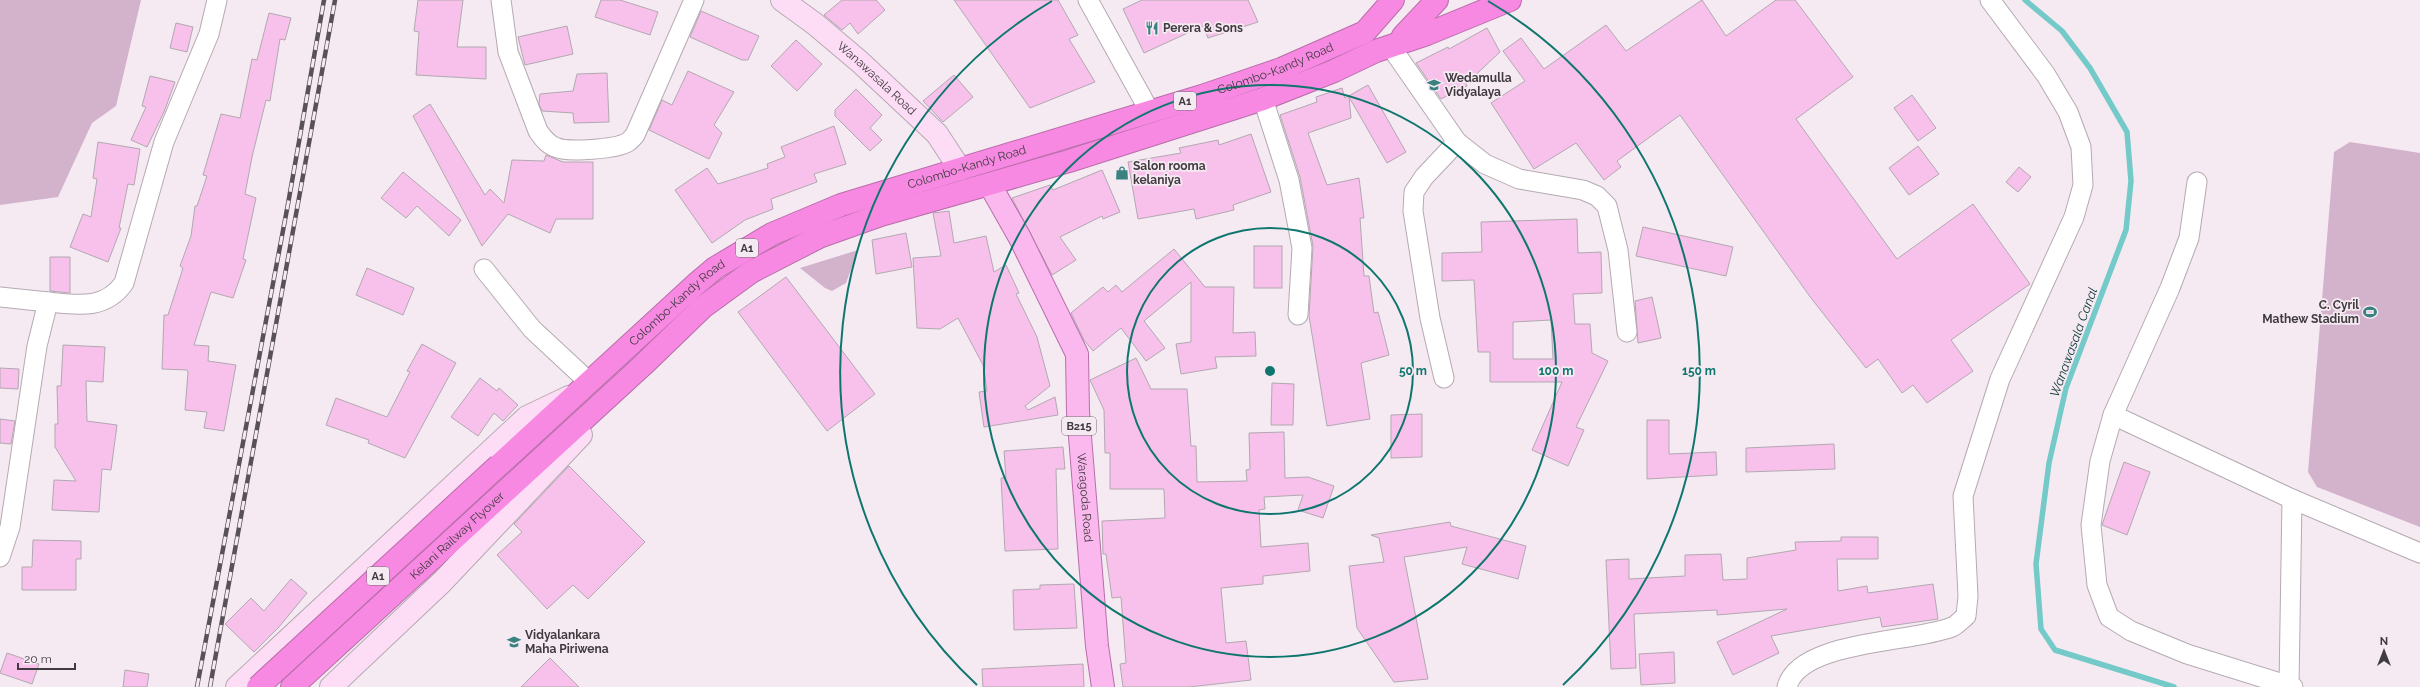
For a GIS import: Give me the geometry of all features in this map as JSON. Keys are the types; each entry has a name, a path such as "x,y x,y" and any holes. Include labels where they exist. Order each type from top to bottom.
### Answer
{"highway":[{"name":"Colombo-Kandy Road","path":"581,388 715,268 754,244 827,210 883,190 960,169 1150,112 1268,74 1365,32 1393,0"},
{"path":"1395,45 1437,0"},
{"name":"Colombo-Kandy Road","path":"623,384 703,307 746,275 819,237 866,220 990,185 1263,99 1334,71 1376,51 1510,0"},
{"path":"960,169 990,185"},
{"name":"Kelani Railway Flyover","path":"292,687 623,384"},
{"name":"Kelani Railway Flyover","path":"251,684 498,465 581,388"}],"main road":[{"name":"Waragoda Road","path":"990,185 1020,238 1077,354 1082,467 1097,646 1103,687"}],"street":[{"path":"0,297 70,304 101,302 111,299 124,283 164,142 206,41 217,0"},
{"path":"501,0 508,52 538,131 546,142 557,148 571,150 618,146 628,142 635,135 694,0"},
{"name":"Wanawasala Road","path":"782,0 816,24 860,62 937,134 960,169"},
{"path":"1088,0 1150,112"},
{"path":"1787,687 1788,682 1801,666 1826,653 1933,632 1953,626 1966,616 1968,596 1963,496 2000,378 2074,217 2083,184 2081,147 2068,112 2046,75 1990,0"},
{"path":"1395,45 1457,142 1485,164 1518,179 1583,190 1597,196 1607,206 1618,250 1627,332"},
{"path":"1263,99 1289,180 1302,248 1298,315"},
{"path":"1444,378 1430,318 1413,211 1414,192 1424,177 1457,142"},
{"path":"2197,182 2189,238 2170,288 2113,414 2100,461 2091,525 2097,585 2108,617 2131,631 2187,654 2291,686 2292,499"},
{"path":"251,684 527,417 581,388 484,269"},
{"path":"0,557 4,551 10,527 37,346 48,302"},
{"path":"331,687 442,582 597,419 623,384"},
{"path":"2113,414 2292,499 2420,553"}],"shaded area":[{"path":"0,0 141,0 116,106 92,123 58,197 0,205"},
{"name":"C. Cyril Mathew Stadium","path":"2350,142 2420,153 2420,527 2317,487 2308,472 2334,152"},
{"path":"858,250 846,283 832,291 825,288 800,268"}],"building":[{"path":"418,0 463,0 457,47 486,47 486,79 416,75 419,32 414,31"},
{"path":"601,0 620,0 658,12 650,35 595,17"},
{"path":"842,0 876,0 885,10 858,34 850,23 842,30 824,15"},
{"path":"954,0 1058,0 1078,35 1069,39 1095,82 1030,108"},
{"path":"1142,0 1248,0 1258,22 1208,38 1203,26 1144,53 1123,9"},
{"path":"1702,0 1726,36 1776,0 1795,0 1853,77 1796,119 1897,259 1973,204 2030,284 1951,340 1973,371 1927,403 1913,385 1902,393 1878,359 1866,368 1811,298 1680,115 1617,161 1621,167 1604,180 1576,143 1534,169 1491,103 1525,81 1503,51 1521,38 1544,69 1606,25 1626,51"},
{"path":"701,11 759,36 748,60 742,60 690,37"},
{"path":"269,13 291,18 285,40 280,39 270,101 266,100 252,157 245,194 256,198 243,259 246,260 233,298 211,292 194,345 209,346 208,361 236,365 224,431 204,428 207,412 185,410 187,370 162,369 164,315 168,315 183,268 180,266 191,236 195,206 197,206 207,176 203,175 221,114 240,118 252,59 257,60"},
{"path":"176,23 193,27 187,52 170,48"},
{"path":"567,26 573,54 525,65 518,37"},
{"path":"1487,28 1500,52 1466,84 1467,86 1441,99 1416,63 1448,47 1449,49"},
{"path":"796,40 822,64 797,91 771,66"},
{"path":"688,71 734,92 714,125 722,133 709,159 649,130 662,100 672,105"},
{"path":"607,73 609,122 574,123 573,113 542,111 539,104 540,94 573,91 577,74"},
{"path":"954,75 973,97 943,122 923,101"},
{"path":"150,76 175,82 164,112 147,147 131,140 146,107 142,106"},
{"path":"1368,85 1406,152 1387,163 1349,97 1351,118 1308,133 1327,185 1359,178 1364,218 1360,218 1364,276 1369,276 1374,313 1378,312 1389,355 1361,363 1370,419 1327,426 1309,316 1313,246 1300,177 1280,115 1317,102 1316,97 1342,88 1345,98"},
{"path":"856,89 882,115 870,128 882,140 870,151 835,116 835,110"},
{"path":"1912,95 1936,128 1918,141 1894,108"},
{"path":"430,104 485,195 490,189 504,203 512,160 544,161 546,155 563,162 593,162 593,219 556,219 550,233 508,214 482,246 413,116"},
{"path":"834,126 846,164 814,174 817,182 771,199 773,209 745,220 712,243 675,190 707,168 718,184 768,168 767,164 785,157 781,147"},
{"path":"1251,134 1271,192 1233,205 1234,210 1196,219 1194,209 1138,219 1128,162 1181,153 1179,148 1218,140 1219,145"},
{"path":"98,142 140,149 134,185 128,184 119,228 121,228 108,262 70,247 83,214 91,217 97,179 93,178"},
{"path":"1918,146 1939,174 1909,195 1889,168"},
{"path":"2019,167 2031,177 2018,192 2006,182"},
{"path":"1102,170 1120,212 1103,219 1102,216 1060,237 1076,260 1052,275 1012,198 1050,185 1053,190"},
{"path":"403,172 461,220 449,236 417,206 406,218 381,198"},
{"path":"949,211 954,243 986,236 994,272 1006,265 1019,293 1016,294 1037,337 1050,386 1025,406 1028,410 1055,397 1058,415 984,427 979,392 987,391 983,365 958,318 940,329 917,328 913,258 941,256 933,213"},
{"path":"1577,219 1578,253 1601,252 1602,293 1573,294 1575,324 1590,324 1592,353 1608,361 1576,427 1584,430 1568,466 1532,450 1562,382 1490,382 1490,352 1478,352 1474,280 1442,281 1442,253 1482,252 1481,222","holes":["1551,320 1553,359 1513,359 1513,322"]},
{"path":"1643,227 1733,247 1726,276 1636,256"},
{"path":"906,233 912,267 876,274 872,240"},
{"path":"1254,246 1282,246 1282,288 1254,288"},
{"path":"1174,249 1205,287 1234,287 1233,333 1255,332 1256,356 1215,357 1217,368 1181,374 1176,344 1191,342 1191,282 1144,321 1165,348 1146,361 1121,328 1093,351 1084,340 1071,313 1103,287 1108,292 1116,285 1122,292"},
{"path":"50,257 70,257 70,293 50,291"},
{"path":"367,268 414,288 403,315 356,295"},
{"path":"786,277 875,394 827,431 738,312"},
{"path":"1652,297 1661,338 1638,343 1635,301"},
{"path":"422,344 456,363 405,458 368,443 369,440 326,425 336,398 387,417 410,372 407,371"},
{"path":"63,345 105,347 103,382 86,381 87,421 117,425 111,470 102,469 99,512 52,510 54,480 76,481 55,447 55,424 58,424 57,386 61,386"},
{"path":"1136,358 1151,389 1187,389 1191,446 1196,446 1197,482 1247,481 1246,470 1250,469 1249,433 1284,432 1285,478 1308,477 1334,486 1323,518 1298,510 1303,495 1264,497 1265,509 1259,510 1261,547 1308,543 1310,571 1263,576 1263,584 1221,588 1226,643 1246,641 1251,680 1189,687 1123,687 1120,664 1126,663 1121,597 1112,598 1106,554 1103,554 1102,521 1165,518 1164,489 1110,489 1110,453 1105,453 1104,410 1090,380"},
{"path":"0,368 19,369 18,389 0,388"},
{"path":"480,378 497,391 499,388 518,405 503,421 494,413 478,436 451,417"},
{"path":"1272,383 1294,384 1293,425 1271,425"},
{"path":"1422,414 1422,457 1391,458 1391,415"},
{"path":"0,419 15,421 11,444 0,443"},
{"path":"1647,420 1669,420 1669,454 1716,452 1717,475 1647,479"},
{"path":"1834,444 1835,469 1746,472 1746,448"},
{"path":"1063,447 1065,469 1056,469 1058,549 1005,551 1001,478 1006,478 1004,451"},
{"path":"2124,462 2150,472 2127,535 2102,525"},
{"path":"569,466 645,542 588,599 573,585 547,609 497,555 522,532 514,524"},
{"path":"1450,522 1451,526 1526,546 1518,579 1462,564 1467,547 1404,557 1428,679 1394,682 1357,628 1349,566 1384,562 1379,538 1371,535"},
{"path":"1841,537 1878,537 1878,559 1837,559 1838,591 1867,586 1868,593 1933,584 1938,619 1882,627 1880,617 1771,636 1779,653 1733,675 1717,642 1787,609 1717,615 1717,610 1634,614 1636,668 1611,669 1606,560 1629,559 1629,579 1685,576 1685,555 1721,554 1723,580 1747,579 1747,558 1796,550 1795,542 1841,541"},
{"path":"33,540 81,541 81,559 76,559 76,590 22,590 22,567 32,567"},
{"path":"291,579 307,593 279,627 254,652 225,624 251,598 264,611"},
{"path":"1074,584 1077,628 1014,630 1013,590 1040,589 1040,585"},
{"path":"1674,652 1675,683 1641,685 1639,654"},
{"path":"7,653 39,664 32,684 0,673"},
{"path":"550,658 579,687 521,687"},
{"path":"1083,664 1084,687 983,687 982,669"},
{"path":"125,670 149,674 147,687 123,687"}],"waterway":[{"name":"Wanawasala Canal","path":"2025,0 2062,31 2090,68 2127,132 2131,181 2126,230 2066,388 2049,463 2036,564 2041,629 2055,650 2174,687"}],"railway":[{"path":"197,687 288,204 324,0"},
{"path":"210,687 335,0"}],"place":[{"name":"Perera & Sons","path":"1152,28"},
{"name":"Wedamulla Vidyalaya","path":"1434,85"},
{"name":"Salon rooma kelaniya","path":"1122,173"},
{"name":"C. Cyril Mathew Stadium","path":"2370,312"},
{"name":"Vidyalankara Maha Piriwena","path":"514,642"}]}
